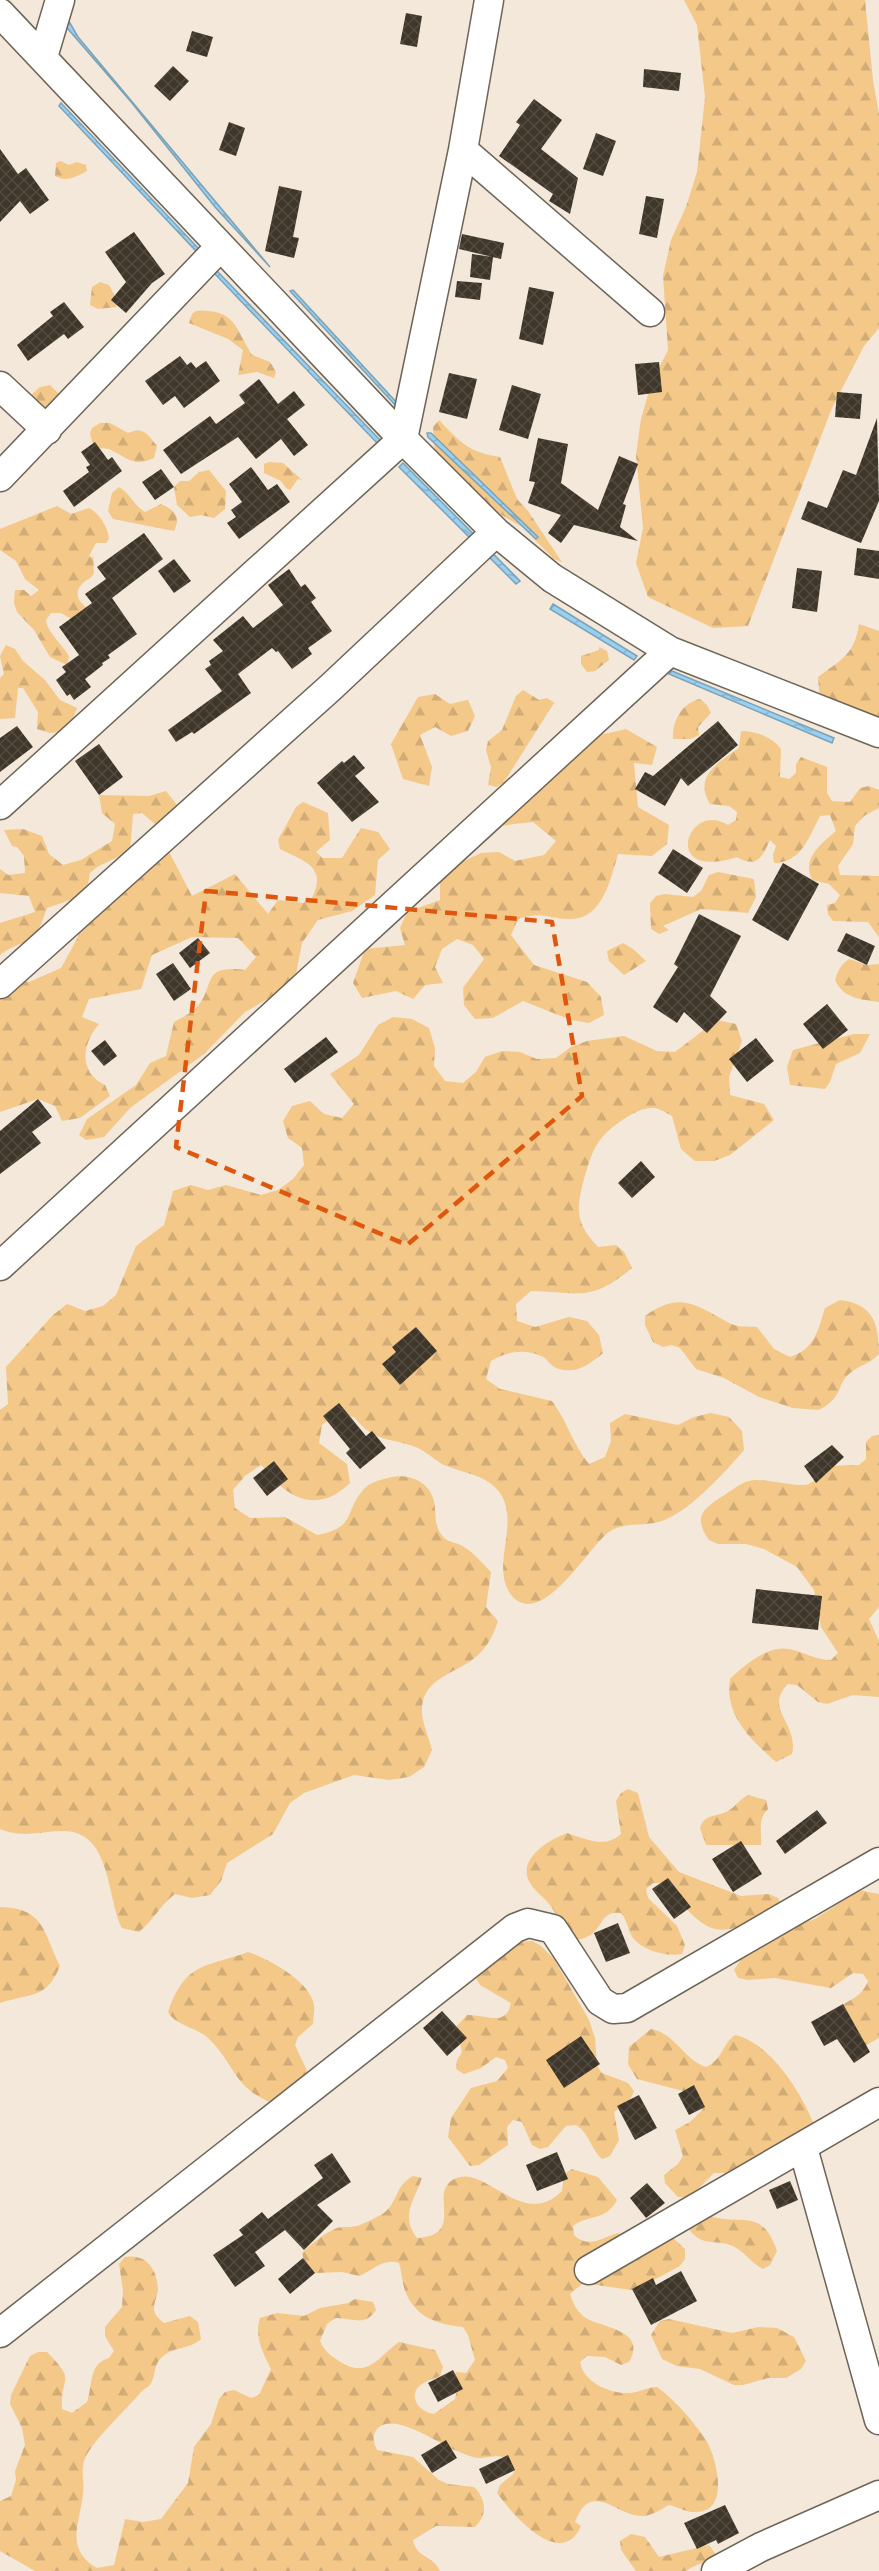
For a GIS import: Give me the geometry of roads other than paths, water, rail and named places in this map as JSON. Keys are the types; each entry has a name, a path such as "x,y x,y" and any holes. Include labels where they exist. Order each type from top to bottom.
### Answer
{"street":[{"path":"43,57 60,0"},
{"path":"0,805 404,439 463,150 489,0"},
{"path":"0,13 220,247 495,532 552,578 670,651 879,734"},
{"path":"463,150 650,312"},
{"path":"0,477 220,247"},
{"path":"0,386 47,430"},
{"path":"0,984 337,682 495,532"},
{"path":"0,1266 670,651"},
{"path":"0,2333 515,1928 528,1923 553,1929 600,2001 614,2009 627,2008 879,1862"},
{"path":"589,2270 879,2102"},
{"path":"803,2148 879,2420"},
{"path":"716,2571 761,2547 879,2495"}],"water":[{"path":"67,18 78,37 270,267 215,207 132,103 62,22"},
{"path":"61,103 198,248 196,251 59,106"},
{"path":"217,271 380,440 377,443 214,273"},
{"path":"293,290 398,404 397,407 290,291"},
{"path":"427,433 431,433 538,537 536,539 428,437"},
{"path":"403,463 520,581 516,584 399,467"},
{"path":"553,604 637,656 634,660 550,609"},
{"path":"672,671 834,738 832,743 669,674"}]}
